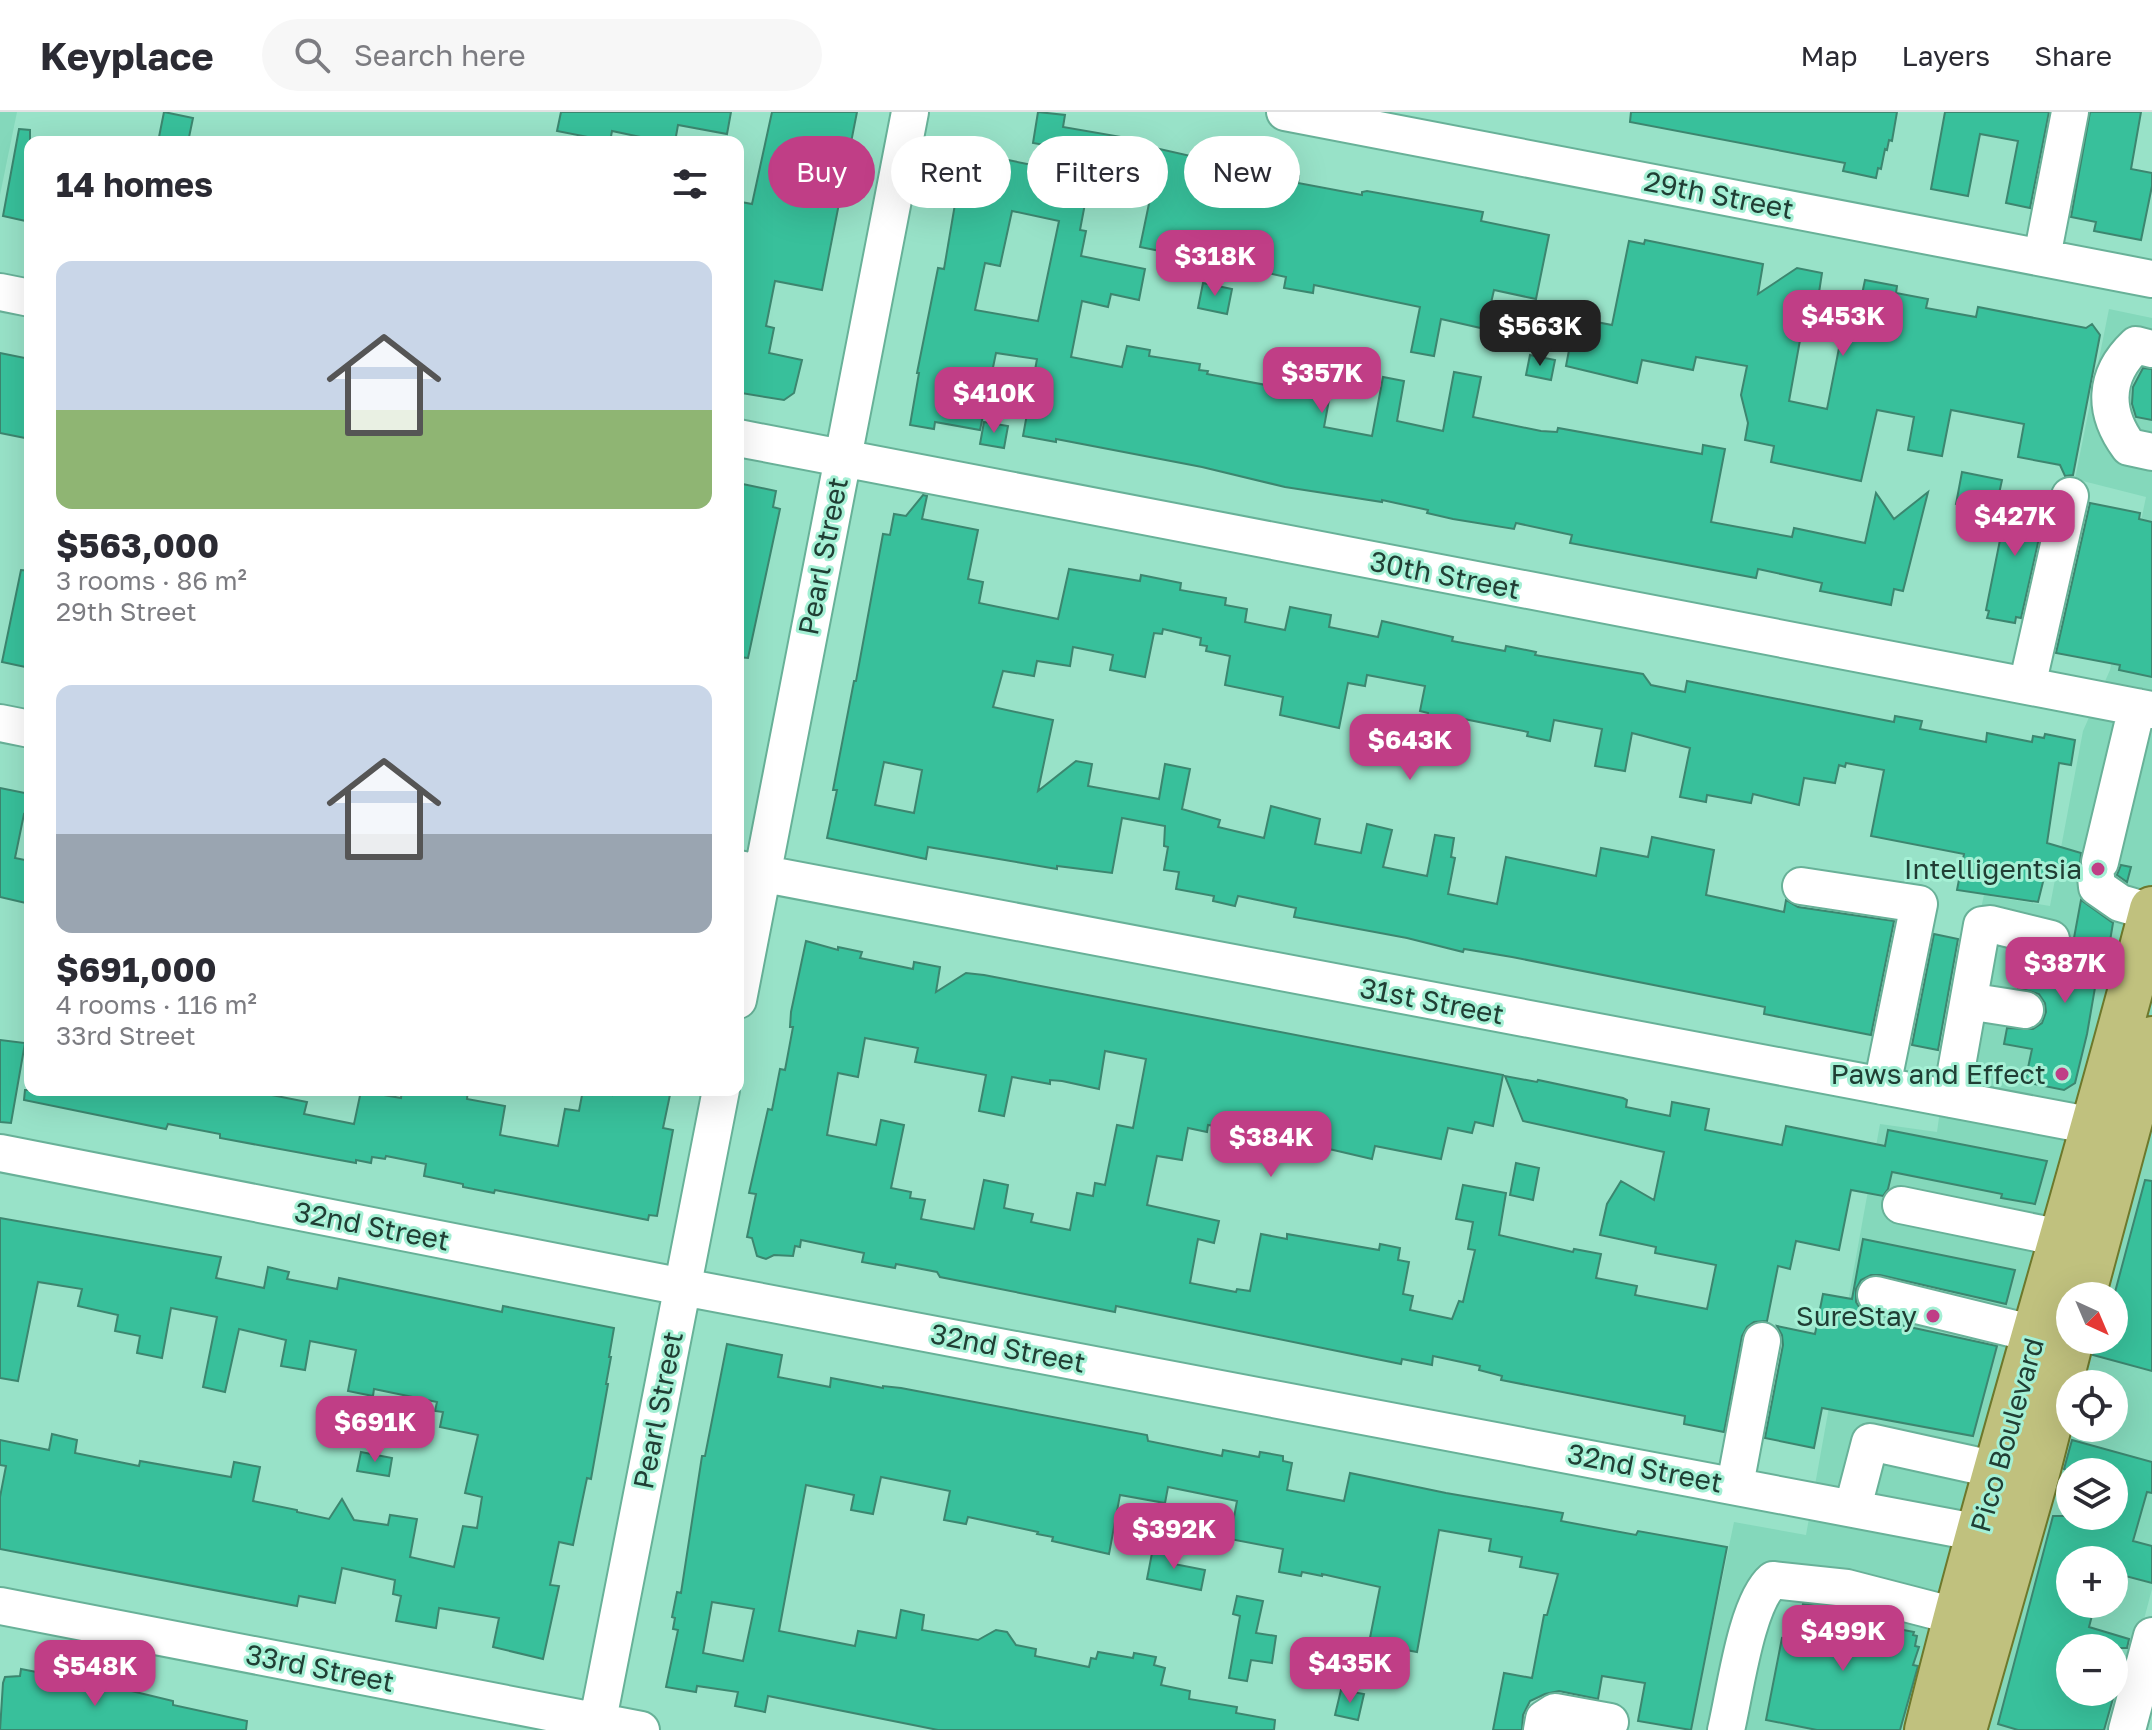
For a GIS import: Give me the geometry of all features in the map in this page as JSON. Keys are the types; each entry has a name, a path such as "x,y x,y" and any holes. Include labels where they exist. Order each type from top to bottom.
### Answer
{"main road":[{"name":"Pico Boulevard","path":"2085,1282 2152,910"},
{"name":"Pico Boulevard","path":"1964,1730 1998,1536 2053,1337 2061,1238 2152,1039"},
{"name":"Pico Boulevard","path":"1927,1730 1955,1616 1998,1536 1997,1470 2053,1337"}],"street":[{"name":"Pearl Street","path":"744,936 750,871 842,459 910,112"},
{"name":"29th Street","path":"1285,112 2152,279"},
{"path":"2042,257 2070,112"},
{"path":"0,292 24,297"},
{"path":"2144,347 2124,356 2115,371 2109,398 2117,431 2129,447 2152,452"},
{"name":"30th Street","path":"744,439 2144,709"},
{"path":"2027,686 2070,496"},
{"path":"2144,709 2117,791 2098,870 2097,887 2120,903 2152,910"},
{"path":"0,723 24,728"},
{"path":"2117,791 2152,783"},
{"name":"31st Street","path":"750,871 2111,1129"},
{"path":"1801,886 1919,904 1882,1086"},
{"path":"1951,1099 1982,925 1990,924 2051,939"},
{"path":"1968,1004 1974,1002 2025,1010"},
{"name":"Pearl Street","path":"597,1726 720,1096"},
{"name":"32nd Street","path":"0,1153 683,1287 1998,1536"},
{"path":"1901,1205 2061,1238"},
{"path":"1876,1295 2053,1337"},
{"path":"1735,1485 1762,1341"},
{"path":"1853,1507 1870,1442 1997,1470"},
{"path":"1726,1730 1754,1607 1764,1588 1773,1580 1847,1588 1955,1616"},
{"name":"33rd Street","path":"0,1606 597,1726 641,1730"},
{"path":"2127,1730 2152,1636"},
{"path":"1542,1730 1544,1719 1555,1712 1610,1722"}],"shaded area":[{"path":"0,112 17,112 0,195"},
{"path":"2109,309 2152,318 2152,1589 2128,1680 2128,1634 2056,1634 2056,1706 2121,1706 2115,1730 1691,1730 1734,1522 1806,1535 1880,1124 1937,1132 1947,1060 1984,895 2050,906 2083,731 2110,670 2146,497 2075,479"}],"building":[{"path":"164,112 193,118 189,136 159,136"},
{"path":"561,112 731,112 727,134 678,125 676,136 636,136 612,131 611,136 583,136 557,131"},
{"path":"772,112 857,112 852,136 768,136 768,208 838,208 822,290 775,281 766,326 774,328 769,353 802,360 794,393 784,400 744,393 744,203 752,204"},
{"path":"1038,112 1065,115 1063,127 1116,136 1034,136"},
{"path":"1631,112 1897,112 1892,141 1889,140 1885,149 1876,178 1843,171 1845,163 1630,122"},
{"path":"1945,112 2049,112 2030,208 2006,203 2018,141 1980,134 1968,196 1931,189"},
{"path":"2090,112 2141,112 2131,169 2152,173 2152,186 2141,240 2094,231 2096,222 2071,217"},
{"path":"19,129 30,130 30,136 24,136 24,221 3,216"},
{"path":"1168,151 1184,155 1184,208 1300,208 1300,183 1362,195 1367,191 1483,212 1481,221 1549,235 1536,299 1494,290 1485,329 1441,319 1434,356 1411,352 1420,307 1314,285 1313,293 1284,288 1286,277 1237,266 1241,248 1178,236 1175,254 1140,247 1148,208 1168,208"},
{"path":"1011,161 1027,164 1027,208 1084,208 1080,230 1086,231 1081,256 1145,269 1139,300 1111,294 1108,307 1082,301 1071,357 1122,367 1127,346 1150,350 1149,356 1200,364 1199,370 1208,371 1207,374 1282,388 1285,374 1306,379 1305,384 1331,389 1324,427 1372,436 1383,377 1404,381 1397,421 1443,431 1454,372 1481,377 1473,417 1541,431 1557,432 1558,428 1702,454 1703,445 1725,449 1711,522 1792,537 1794,528 1865,543 1876,493 1894,519 1928,492 1903,591 1894,589 1891,605 1820,591 1822,583 1758,569 1756,578 1570,543 1572,535 1516,523 1514,529 1453,519 1382,500 1285,487 1202,467 1056,439 1056,442 1023,436 1037,359 996,353 980,430 935,422 934,429 910,425 938,268 944,269 954,208 1011,208","holes":["1012,211 1059,221 1038,321 975,310 985,263 1000,266"]},
{"path":"1645,240 1763,264 1758,294 1797,268 1822,273 1818,299 1860,304 1865,280 1897,286 1896,293 1928,299 1926,308 1976,317 1978,307 2086,328 2092,324 2100,335 2073,475 2065,476 2060,465 2018,457 2024,424 1951,410 1942,456 1908,450 1914,417 1877,410 1861,481 1771,462 1774,446 1745,440 1748,423 1741,395 1747,366 1696,357 1693,370 1642,360 1637,383 1566,366 1574,324 1580,325 1581,319 1612,325 1629,241 1644,244","holes":["1802,329 1841,338 1827,409 1789,401"]},
{"path":"1203,283 1232,289 1227,314 1198,308"},
{"path":"0,353 24,358 24,438 0,433"},
{"path":"1530,355 1555,360 1551,380 1526,375"},
{"path":"2143,368 2152,369 2152,420 2136,417 2132,404 2133,387"},
{"path":"984,422 1008,426 1004,448 980,444"},
{"path":"1962,472 2002,480 1995,512 1956,504"},
{"path":"744,484 776,491 773,507 780,509 748,658 744,658"},
{"path":"923,495 927,496 922,519 978,530 968,579 983,582 979,603 1058,619 1069,569 1140,581 1141,575 1181,583 1180,590 1226,598 1225,605 1247,609 1245,622 1285,630 1290,607 1331,615 1329,627 1378,637 1382,621 1453,637 1452,641 1505,651 1506,646 1536,652 1535,655 1643,674 1651,685 1685,692 1687,681 1894,722 1895,716 1922,721 1920,729 1986,742 1987,733 2032,742 2033,736 2044,738 2045,734 2075,740 2071,765 2059,763 2047,843 2081,853 2080,865 2076,874 2047,866 2038,902 1957,890 1964,854 1871,836 1884,770 1846,763 1845,767 1839,765 1835,783 1804,778 1799,805 1753,794 1751,803 1707,795 1706,802 1680,797 1690,748 1632,733 1625,771 1595,766 1602,729 1554,720 1550,741 1527,736 1528,732 1459,718 1450,764 1420,760 1428,713 1420,711 1425,686 1367,675 1365,686 1348,683 1339,728 1280,715 1283,697 1225,685 1230,656 1206,651 1207,646 1200,645 1201,638 1163,629 1162,634 1154,633 1145,677 1110,670 1113,655 1073,647 1070,666 1037,661 1034,676 1003,671 993,707 1053,720 1038,791 1076,761 1092,764 1088,786 1159,799 1165,764 1190,769 1182,809 1220,820 1218,827 1264,838 1271,806 1320,819 1315,844 1361,853 1367,824 1392,830 1383,867 1427,876 1435,835 1454,838 1451,857 1455,858 1448,894 1497,904 1506,857 1596,876 1601,848 1648,857 1652,837 1714,850 1706,895 1784,912 1786,900 1798,907 1894,921 1871,1035 1764,1014 1765,1007 1512,957 1464,949 1463,952 1294,917 1296,908 1238,896 1235,906 1213,901 1214,896 1176,889 1179,872 1164,870 1168,847 1164,846 1165,826 1122,818 1112,873 1057,866 1057,869 928,847 926,859 827,838 837,790 833,790 883,534 890,535 894,514 906,516","holes":["884,762 922,770 914,813 875,805"]},
{"path":"2009,495 2047,503 2021,618 2016,617 2015,623 1987,618 1989,611 1986,610"},
{"path":"2090,503 2140,513 2139,519 2152,522 2152,677 2119,670 2120,665 2056,653"},
{"path":"21,570 24,570 24,667 2,662"},
{"path":"0,788 24,793 24,814 15,858 24,860 24,903 0,897"},
{"path":"2121,865 2131,867 2127,882 2117,875"},
{"path":"2081,900 2113,923 2104,977 2097,976 2075,1083 2064,1090 2025,1082 2032,1049 2004,1044 2007,1028 2033,1029 2042,1023 2046,1012 2039,994 2018,988 2021,967 2067,976"},
{"path":"1934,934 1958,939 1938,1050 1912,1045"},
{"path":"806,941 838,950 838,947 862,952 860,958 913,969 914,962 940,967 936,992 966,973 984,975 1503,1075 1493,1126 1475,1122 1472,1133 1448,1128 1441,1159 1375,1146 1372,1159 1260,1133 1208,1125 1207,1132 1188,1128 1182,1160 1157,1156 1147,1205 1219,1221 1214,1243 1198,1239 1190,1283 1236,1292 1237,1289 1250,1291 1261,1234 1287,1239 1287,1234 1379,1250 1380,1244 1400,1248 1398,1260 1409,1262 1403,1294 1413,1296 1410,1310 1452,1319 1459,1301 1463,1302 1475,1250 1468,1249 1473,1222 1456,1219 1463,1185 1506,1193 1499,1235 1573,1252 1574,1249 1601,1254 1596,1278 1637,1286 1635,1295 1707,1309 1716,1265 1655,1253 1656,1247 1600,1235 1607,1204 1621,1181 1654,1200 1664,1152 1523,1121 1505,1076 1623,1098 1627,1100 1626,1107 1670,1116 1672,1102 1709,1109 1705,1130 1782,1145 1786,1126 1885,1146 1888,1130 2047,1161 2035,1204 2001,1198 2002,1194 1892,1172 1883,1196 1851,1190 1839,1250 1796,1241 1790,1269 1778,1266 1767,1321 1754,1322 1742,1336 1724,1432 1684,1424 1685,1416 1501,1380 1502,1376 1479,1370 1480,1366 1433,1356 1432,1365 1402,1359 1401,1364 1116,1306 1115,1312 940,1277 937,1272 896,1264 895,1268 862,1262 864,1253 801,1240 800,1247 795,1246 793,1256 774,1255 766,1259 757,1256 752,1238 747,1237 756,1194 749,1193 768,1109 772,1110 780,1069 785,1070 793,1027 790,1027","holes":["865,1038 918,1048 915,1062 986,1075 979,1111 1004,1116 1012,1077 1050,1084 1050,1080 1062,1081 1099,1089 1105,1051 1146,1059 1133,1128 1117,1125 1105,1185 1095,1183 1093,1196 1077,1193 1070,1230 1031,1222 1033,1214 1004,1208 1008,1185 984,1180 974,1229 921,1219 925,1200 910,1198 911,1192 891,1188 904,1125 881,1120 876,1145 827,1135 838,1073 858,1077"]},
{"path":"0,1040 24,1043 11,1123 0,1122"},
{"path":"24,1096 277,1096 307,1102 304,1114 354,1124 360,1096 467,1096 467,1099 505,1106 500,1135 558,1146 565,1109 579,1111 582,1096 670,1096 663,1128 673,1130 657,1216 649,1215 648,1220 495,1190 494,1193 463,1187 463,1184 424,1176 426,1164 386,1156 385,1159 372,1157 371,1163 356,1160 356,1163 220,1138 220,1134 168,1124 166,1129 24,1100"},
{"path":"1516,1163 1539,1168 1533,1200 1510,1195"},
{"path":"2145,1180 2152,1181 2152,1371 2093,1355 2128,1354 2128,1282 2118,1282"},
{"path":"0,1218 221,1257 216,1278 264,1288 268,1267 289,1272 287,1279 337,1289 339,1278 502,1312 503,1306 614,1328 608,1384 591,1479 587,1478 573,1545 559,1542 550,1585 559,1586 543,1659 493,1647 499,1618 439,1608 436,1628 396,1621 401,1596 393,1594 395,1580 342,1568 335,1603 299,1596 297,1606 0,1549 0,1497 6,1466 0,1465 0,1440 49,1450 52,1434 77,1440 75,1453 139,1466 140,1461 231,1477 234,1462 260,1467 253,1501 329,1519 342,1499 354,1520 388,1525 390,1515 417,1519 410,1557 454,1567 463,1526 477,1528 482,1497 465,1493 478,1435 440,1427 443,1412 435,1411 437,1402 374,1389 373,1396 348,1391 356,1350 310,1341 305,1370 281,1366 286,1340 239,1329 225,1392 203,1387 217,1317 171,1308 162,1358 137,1353 140,1336 115,1331 118,1315 78,1306 82,1289 38,1282 18,1381 0,1378"},
{"path":"1863,1239 2015,1270 2006,1304 1880,1275 1861,1280 1856,1289 1856,1302 1861,1310 1869,1314 1868,1318 1997,1346 1973,1436 1822,1408 1814,1448 1765,1438 1783,1345 1777,1326 1815,1334 1823,1294 1852,1299"},
{"path":"727,1344 782,1355 778,1377 830,1387 831,1378 883,1388 901,1388 1147,1435 1148,1441 1222,1456 1223,1450 1259,1457 1260,1452 1283,1456 1283,1461 1292,1463 1287,1490 1344,1501 1350,1473 1563,1513 1561,1521 1727,1547 1691,1730 1638,1721 1645,1683 1602,1676 1598,1699 1559,1691 1545,1694 1530,1701 1523,1715 1522,1730 1493,1730 1504,1673 1532,1678 1544,1615 1547,1615 1558,1574 1520,1567 1522,1557 1489,1551 1491,1539 1439,1530 1417,1652 1369,1643 1380,1587 1322,1574 1302,1572 1301,1576 1279,1572 1283,1549 1230,1539 1237,1501 1168,1487 1165,1503 1120,1495 1109,1554 1052,1541 1053,1537 1038,1532 968,1517 966,1524 944,1520 950,1491 881,1477 873,1514 851,1510 854,1495 806,1485 779,1631 855,1646 858,1631 896,1638 901,1610 924,1615 922,1630 978,1640 996,1630 1007,1632 1016,1645 1036,1649 1035,1656 1089,1667 1091,1658 1096,1659 1098,1652 1133,1658 1134,1653 1156,1657 1154,1665 1165,1668 1161,1685 1190,1691 1189,1699 1237,1707 1236,1713 1275,1720 1274,1730 938,1730 768,1696 765,1712 735,1706 738,1692 697,1686 696,1692 666,1687 678,1630 673,1629 675,1618 672,1617 677,1592 681,1593 702,1456 705,1456","holes":["712,1602 754,1609 743,1661 703,1653"]},
{"path":"2071,1442 2079,1442 2152,1462 2152,1493 2147,1492 2133,1541 2152,1546 2152,1583 2128,1577 2128,1546 2056,1546 2056,1618 2091,1618 2089,1627 2112,1634 2056,1634 2056,1706 2111,1706 2104,1730 2018,1730 1998,1724 2053,1516 2056,1516 2056,1530 2128,1530 2128,1458 2067,1458"},
{"path":"361,1452 392,1458 389,1476 357,1471"},
{"path":"1153,1548 1177,1553 1174,1564 1205,1570 1201,1590 1147,1579"},
{"path":"1237,1596 1263,1601 1256,1633 1276,1636 1272,1663 1251,1660 1247,1681 1229,1678 1240,1616 1233,1614"},
{"path":"1803,1604 1879,1618 1878,1625 1914,1632 1913,1635 1917,1636 1915,1646 1919,1647 1913,1665 1918,1666 1900,1730 1817,1730 1766,1720 1782,1638 1793,1640"},
{"path":"21,1669 119,1688 173,1701 173,1705 247,1721 246,1730 0,1730 5,1677 20,1676"},
{"path":"1341,1690 1364,1694 1358,1720 1335,1715"}],"place":[{"name":"Intelligentsia","path":"2098,869"},
{"name":"Paws and Effect","path":"2062,1074"},
{"name":"SureStay","path":"1933,1316"}]}
